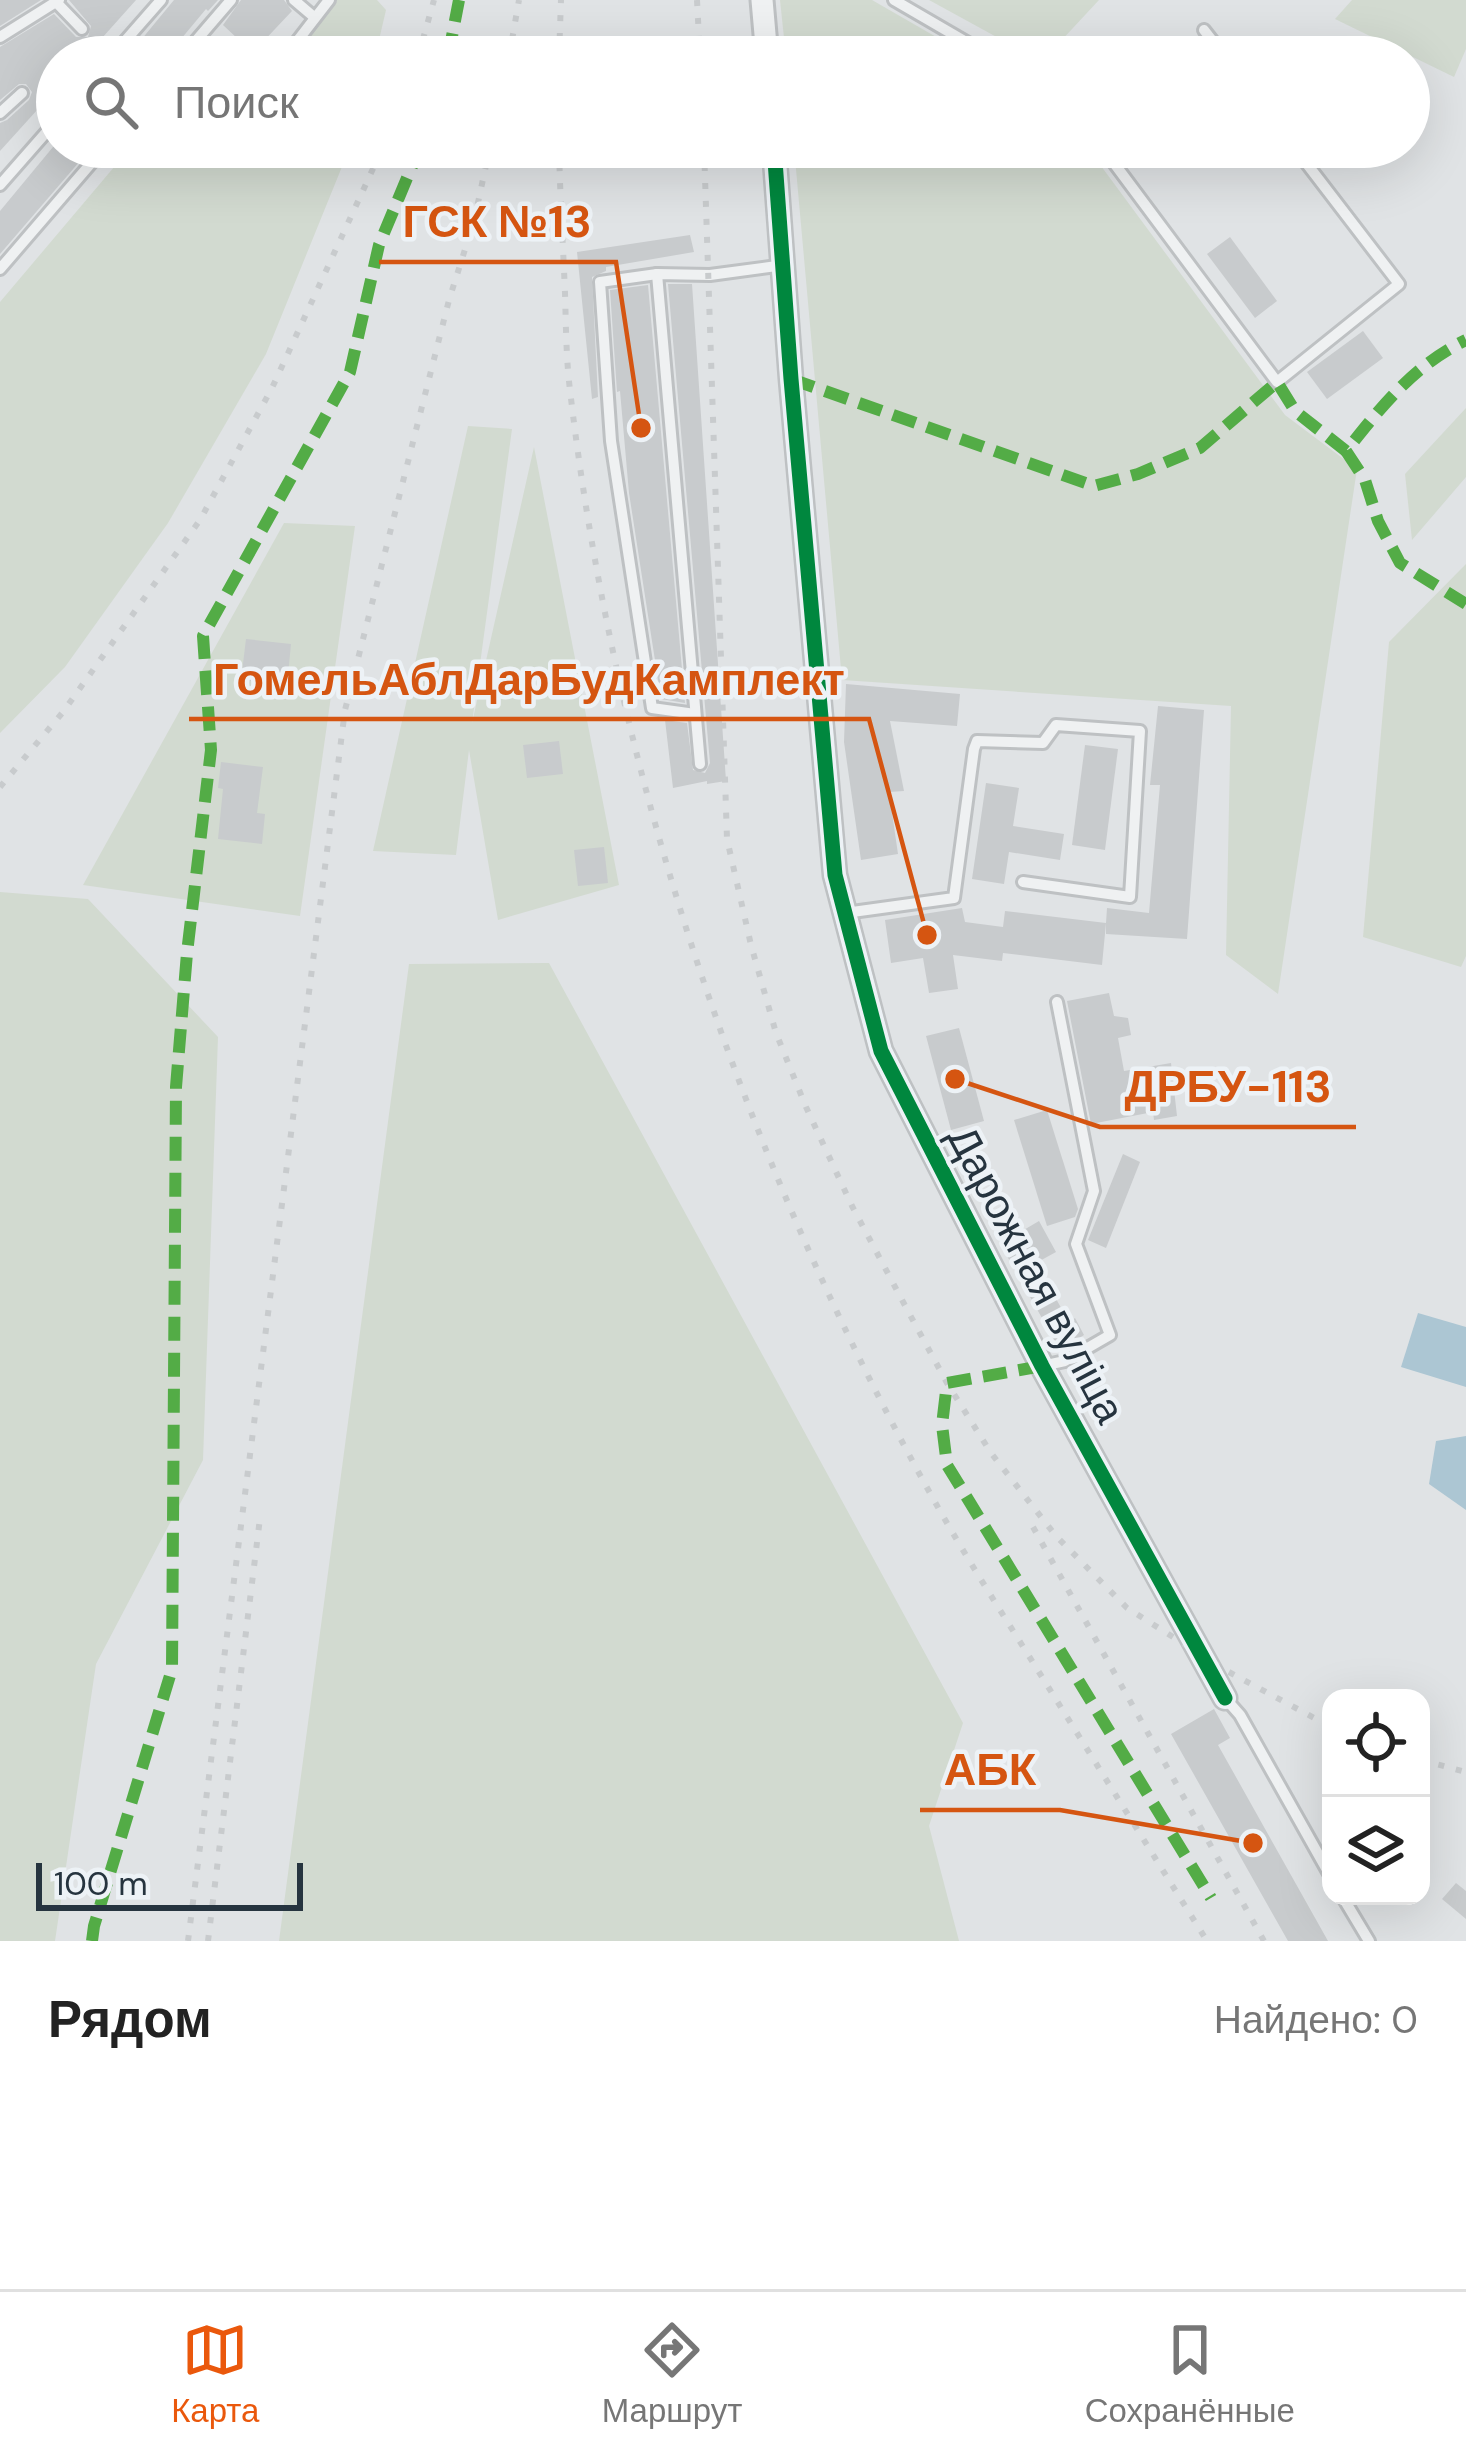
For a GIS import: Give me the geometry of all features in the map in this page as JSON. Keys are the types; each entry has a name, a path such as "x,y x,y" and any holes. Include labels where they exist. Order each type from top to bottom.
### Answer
{"street":[{"path":"762,0 765,36"},
{"name":"Дарожная вуліца","path":"776,168 835,875 881,1051 1042,1366 1225,1698"}],"lane":[{"path":"130,36 161,0"},
{"path":"200,36 231,0"},
{"path":"294,0 314,17"},
{"path":"300,36 329,0"},
{"path":"894,0 956,36"},
{"path":"0,37 58,1 82,29"},
{"path":"1204,30 1209,36"},
{"path":"0,113 22,93"},
{"path":"0,185 36,144"},
{"path":"0,269 87,168"},
{"path":"1118,168 1277,382 1400,284 1310,168"},
{"path":"695,714 652,708 611,441 600,282 784,265"},
{"path":"657,274 700,764"},
{"path":"845,913 955,898 977,741 1043,743 1056,725 1140,731 1130,896 1022,882"},
{"path":"1042,1366 1065,1361 1110,1335 1076,1244 1094,1191 1057,1002"},
{"path":"1225,1698 1240,1715 1322,1861"},
{"path":"1347,1905 1369,1941"}],"shaded area":[{"path":"335,0 377,0 386,10 380,36 305,36"},
{"path":"780,0 872,0 935,36 784,36"},
{"path":"929,0 1099,0 1066,36 995,36"},
{"path":"1352,0 1466,0 1466,49 1454,77 1430,65 1430,36 1370,36 1335,19"},
{"path":"113,168 341,168 266,354 168,523 65,667 0,733 0,302"},
{"path":"796,168 1103,168 1285,415 1357,469 1278,994 1226,955 1231,706 842,680"},
{"path":"1466,408 1466,477 1412,540 1405,474"},
{"path":"468,426 512,429 472,723 534,447 619,885 498,920 469,750 456,855 373,851"},
{"path":"284,523 355,526 300,916 83,885"},
{"path":"1466,564 1466,956 1461,967 1363,937 1389,642"},
{"path":"0,892 88,899 218,1037 203,1460 96,1664 55,1941 0,1941"},
{"path":"549,963 963,1723 929,1826 959,1941 279,1941 409,964"}],"water":[{"path":"1418,1313 1466,1327 1466,1387 1401,1367"},
{"path":"1466,1436 1466,1510 1429,1484 1436,1441"}],"building":[{"path":"0,0 41,0 0,26"},
{"path":"69,0 136,0 104,36 88,36 91,26"},
{"path":"174,0 218,0 184,36 144,36"},
{"path":"241,0 284,0 292,11 268,36 235,36 223,25"},
{"path":"54,14 75,36 36,36 36,111 0,151 0,123 29,100 32,92 26,84 19,84 0,100 0,47"},
{"path":"36,168 74,168 0,254 0,211"},
{"path":"690,235 694,252 606,267 592,277 598,397 592,399 577,252"},
{"path":"1230,237 1277,301 1255,318 1207,254"},
{"path":"668,284 692,284 726,781 673,788 665,720 687,723 693,770 705,773 710,763"},
{"path":"648,285 685,703 661,699 617,392 610,290"},
{"path":"1363,331 1383,358 1327,399 1307,372"},
{"path":"246,639 291,644 287,685 241,680"},
{"path":"846,684 960,694 957,726 890,721 904,791 889,792 898,854 861,860 844,742"},
{"path":"1158,706 1204,710 1187,939 1106,934 1107,908 1149,913 1160,785 1150,785"},
{"path":"559,741 563,774 527,778 523,745"},
{"path":"1085,745 1118,749 1105,850 1072,845"},
{"path":"221,762 263,767 257,813 265,814 262,844 218,839"},
{"path":"986,783 1019,788 1013,826 1064,834 1060,860 1009,852 1004,884 972,879"},
{"path":"604,847 608,883 578,886 574,850"},
{"path":"962,908 965,922 1003,927 1005,911 1106,923 1102,965 1003,953 1002,961 953,955 958,989 929,993 923,958 891,963 885,920"},
{"path":"1109,993 1114,1016 1128,1018 1131,1035 1118,1038 1124,1071 1171,1063 1177,1116 1154,1120 1153,1112 1091,1124 1067,1001"},
{"path":"959,1028 984,1121 951,1130 926,1036"},
{"path":"1047,1110 1078,1209 1075,1217 1047,1226 1014,1120"},
{"path":"1123,1154 1140,1162 1106,1248 1088,1240"},
{"path":"1039,1221 1056,1252 1036,1263 1069,1322 1075,1318 1084,1335 1060,1350 1007,1256 1022,1248 1015,1235"},
{"path":"1214,1709 1230,1738 1218,1745 1328,1941 1288,1941 1171,1734"},
{"path":"1456,1883 1466,1891 1466,1919 1442,1899"}],"railway":[{"path":"424,36 434,0"},
{"path":"513,36 519,0"},
{"path":"560,36 561,0"},
{"path":"697,0 699,36"},
{"path":"0,787 63,712 200,520 272,388 373,168"},
{"path":"188,1941 345,710 485,168"},
{"path":"560,168 570,390 619,680 655,823 747,1103 866,1372 935,1502 1207,1941"},
{"path":"705,168 727,839 776,1033 852,1206 947,1383 991,1453 1056,1536 1127,1608 1227,1671 1322,1722"},
{"path":"208,1941 260,1518"},
{"path":"1033,1527 1264,1941"},
{"path":"1430,1762 1466,1772"}],"marked path":[{"path":"452,36 459,0"},
{"path":"92,1941 172,1669 176,1087 211,750 203,636 350,372 379,245 411,168"},
{"path":"791,379 1094,486 1200,448 1277,382 1295,411 1346,451 1414,375 1466,340"},
{"path":"1346,451 1365,480 1378,521 1400,563 1466,604"},
{"path":"1042,1366 947,1383 942,1425 947,1465 1211,1898"}],"cycle path":[{"path":"776,168 835,875 881,1051 1042,1366 1225,1698"}],"place":[{"name":"ГСК №13","path":"641,428"},
{"name":"ГомельАблДарБудКамплект","path":"927,935"},
{"name":"ДРБУ-113","path":"955,1079"},
{"name":"АБК","path":"1253,1843"}]}
